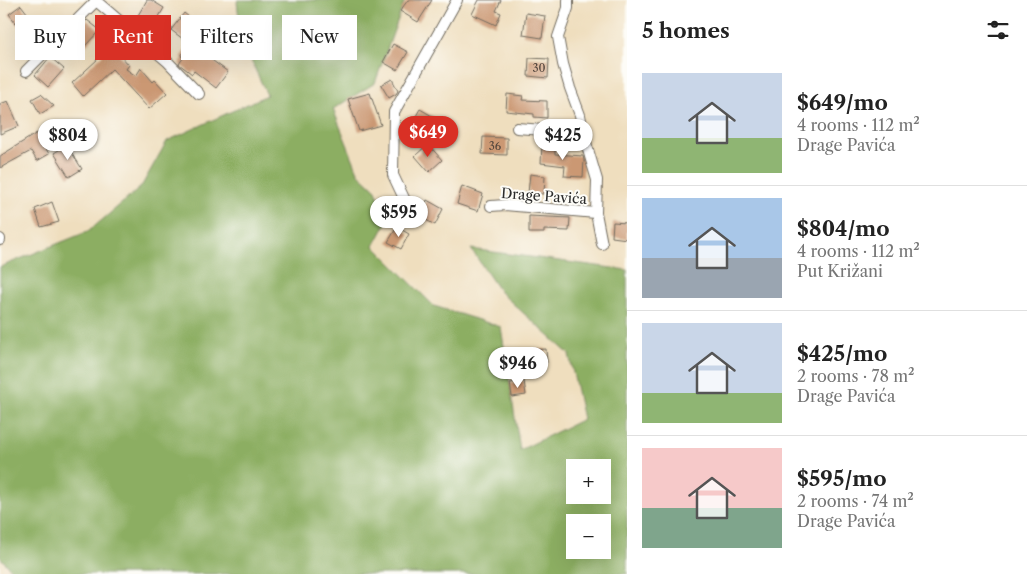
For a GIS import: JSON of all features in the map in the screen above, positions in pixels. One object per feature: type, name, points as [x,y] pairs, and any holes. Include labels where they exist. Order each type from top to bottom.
[{"type":"street","points":[[26,71],[95,0],[168,62],[199,94]]},
{"type":"street","points":[[411,213],[393,175],[394,112],[457,0]]},
{"type":"street","name":"Drage Pavića","points":[[568,0],[568,8],[558,37],[563,64],[580,115],[597,180],[596,213],[602,244]]},
{"type":"street","points":[[517,128],[584,136]]},
{"type":"street","name":"Drage Pavića","points":[[491,206],[505,205],[596,213]]},
{"type":"green space","points":[[238,0],[405,0],[375,83],[333,109],[359,174],[376,190],[387,222],[374,246],[434,306],[501,327],[520,450],[583,419],[569,354],[500,292],[471,249],[627,270],[627,574],[15,574],[0,557],[0,267],[89,231],[141,187],[167,141],[267,95],[251,60],[272,60],[272,15],[239,15]]},
{"type":"building","points":[[147,0],[151,0],[164,8],[160,15],[138,15]]},
{"type":"building","points":[[408,0],[432,0],[418,22],[400,11]]},
{"type":"building","points":[[479,0],[501,0],[496,11],[501,13],[496,25],[472,14]]},
{"type":"building","points":[[21,5],[29,15],[15,15],[15,22],[9,14]]},
{"type":"building","points":[[526,13],[545,16],[542,38],[523,35]]},
{"type":"building","points":[[181,17],[181,38],[171,30]]},
{"type":"building","points":[[87,20],[95,26],[95,35],[85,46],[85,22]]},
{"type":"building","points":[[393,44],[408,52],[397,70],[383,62]]},
{"type":"building","points":[[529,58],[549,59],[548,78],[528,76]]},
{"type":"building","points":[[48,60],[54,60],[64,69],[48,87],[35,75]]},
{"type":"building","points":[[97,60],[125,60],[129,65],[126,69],[136,76],[141,68],[153,82],[155,80],[167,93],[149,109],[112,69],[83,96],[72,83]]},
{"type":"building","points":[[182,60],[212,60],[228,72],[216,88],[194,71],[192,74],[179,64]]},
{"type":"building","points":[[392,79],[398,91],[389,98],[381,85]]},
{"type":"building","points":[[370,93],[381,125],[359,131],[348,99]]},
{"type":"building","points":[[41,94],[54,106],[40,114],[32,99]]},
{"type":"building","points":[[507,94],[523,96],[522,100],[547,101],[547,118],[534,117],[534,114],[506,111]]},
{"type":"building","points":[[8,101],[19,126],[0,134],[0,104]]},
{"type":"building","points":[[420,109],[439,120],[431,135],[412,123]]},
{"type":"building","points":[[37,133],[49,154],[37,161],[31,151],[0,168],[0,156]]},
{"type":"building","points":[[483,137],[507,138],[507,155],[482,154]]},
{"type":"building","points":[[428,144],[442,160],[429,172],[415,156]]},
{"type":"building","points":[[542,144],[555,145],[555,154],[583,156],[583,177],[564,176],[565,166],[541,163]]},
{"type":"building","points":[[67,145],[82,169],[69,177],[54,153]]},
{"type":"building","points":[[530,174],[545,176],[544,194],[528,193]]},
{"type":"building","points":[[462,186],[483,194],[478,211],[457,204]]},
{"type":"building","points":[[427,200],[443,209],[435,225],[419,216]]},
{"type":"building","points":[[52,202],[59,222],[41,227],[35,209]]},
{"type":"building","points":[[529,216],[570,218],[569,231],[544,230],[544,233],[529,233]]},
{"type":"building","points":[[613,222],[627,223],[627,239],[612,237]]},
{"type":"building","points":[[397,227],[409,234],[401,249],[388,242]]},
{"type":"building","points":[[546,349],[547,363],[531,364],[530,350]]},
{"type":"building","points":[[524,381],[526,395],[512,397],[510,383]]}]
